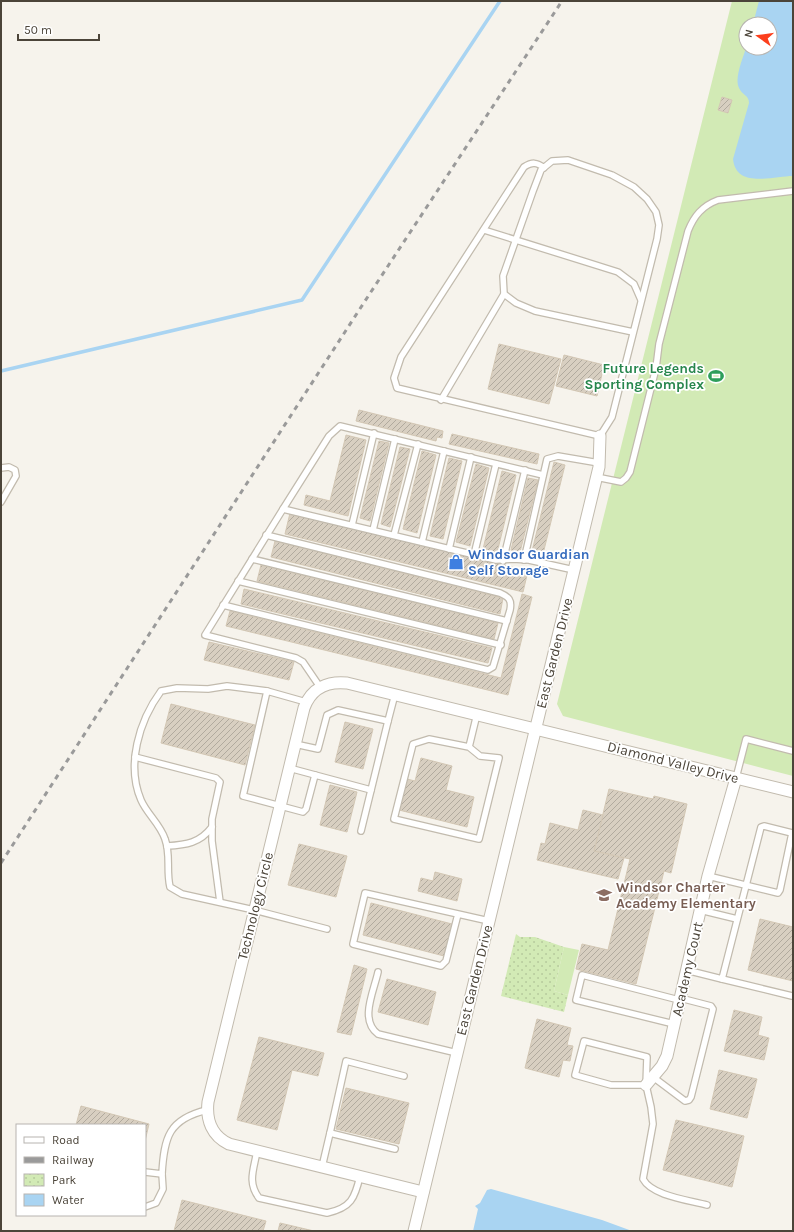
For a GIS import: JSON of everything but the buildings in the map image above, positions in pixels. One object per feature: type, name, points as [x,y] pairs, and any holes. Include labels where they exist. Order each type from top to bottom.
[{"type":"street","name":"East Garden Drive","points":[[414,1231],[596,477],[599,463],[600,436]]},
{"type":"street","points":[[320,687],[338,682],[395,694],[536,728]]},
{"type":"street","name":"Technology Circle","points":[[207,1110],[254,910],[306,702],[320,687]]},
{"type":"street","name":"East Garden Drive","points":[[536,728],[553,733]]},
{"type":"street","name":"Diamond Valley Drive","points":[[553,733],[793,792]]},
{"type":"street","name":"Academy Court","points":[[649,1081],[665,1061],[716,844],[723,828],[736,778]]},
{"type":"street","points":[[207,1110],[208,1122],[219,1137],[229,1144],[423,1192]]},
{"type":"lane","points":[[441,400],[504,294],[503,276],[533,191],[544,168],[552,161],[568,160],[612,175],[634,187],[647,199],[656,212],[659,225],[657,239],[612,418],[600,436],[441,400],[397,388],[394,378],[401,357],[524,167],[530,163],[538,163],[544,168]]},
{"type":"lane","points":[[596,477],[620,482],[626,478],[630,472],[656,368],[661,337],[688,231],[693,218],[710,203],[718,200],[793,191]]},
{"type":"lane","points":[[484,230],[618,272],[634,284],[641,300]]},
{"type":"lane","points":[[504,294],[516,303],[535,311],[633,332]]},
{"type":"lane","points":[[320,687],[303,662],[296,658],[205,635],[329,436],[340,426],[395,438],[543,475]]},
{"type":"lane","points":[[352,525],[374,433]]},
{"type":"lane","points":[[373,530],[395,438]]},
{"type":"lane","points":[[394,535],[418,444]]},
{"type":"lane","points":[[422,542],[444,451]]},
{"type":"lane","points":[[524,560],[547,459],[558,456],[599,463]]},
{"type":"lane","points":[[449,549],[471,457]]},
{"type":"lane","points":[[474,554],[496,464]]},
{"type":"lane","points":[[1,468],[9,467],[15,470],[16,476],[1,502]]},
{"type":"lane","points":[[503,561],[525,470]]},
{"type":"lane","points":[[283,510],[503,561],[507,559],[524,560],[574,570]]},
{"type":"lane","points":[[223,605],[488,670],[493,667],[501,645],[507,621],[511,602],[508,596],[266,535]]},
{"type":"lane","points":[[252,559],[507,621]]},
{"type":"lane","points":[[238,581],[501,645]]},
{"type":"lane","points":[[306,702],[267,691],[226,686],[208,689],[177,688],[161,691],[150,705],[141,732],[135,757],[136,781],[142,801],[158,824],[167,846],[167,874],[170,887],[182,894],[254,910],[327,929]]},
{"type":"lane","points":[[267,691],[243,796],[298,812],[305,812],[314,775]]},
{"type":"lane","points":[[361,831],[395,694]]},
{"type":"lane","points":[[295,744],[318,749],[327,715],[338,710],[388,721]]},
{"type":"lane","points":[[469,747],[477,714]]},
{"type":"lane","points":[[430,739],[469,747],[480,756],[499,758],[479,839],[394,819],[413,744],[430,739]]},
{"type":"lane","points":[[736,778],[746,739],[793,751]]},
{"type":"lane","points":[[135,757],[216,778],[220,782],[212,826],[215,874],[220,902]]},
{"type":"lane","points":[[289,768],[371,790]]},
{"type":"lane","points":[[167,846],[188,845],[207,834],[212,826]]},
{"type":"lane","points":[[708,876],[746,885],[778,893],[782,883],[792,833],[764,826],[761,827],[746,885],[737,919],[722,979]]},
{"type":"lane","points":[[458,914],[446,961],[441,966],[353,944],[365,893],[458,914],[488,921]]},
{"type":"lane","points":[[700,910],[737,919]]},
{"type":"lane","points":[[686,970],[792,996]]},
{"type":"lane","points":[[378,972],[368,1015],[369,1024],[373,1030],[378,1034],[456,1052]]},
{"type":"lane","points":[[674,1024],[576,1000],[582,975],[711,1006],[713,1009],[689,1100],[685,1100],[649,1081],[611,1084],[575,1075],[584,1041],[647,1058],[649,1081],[651,1107],[653,1124],[643,1179],[646,1185],[654,1190],[707,1205]]},
{"type":"lane","points":[[322,1167],[346,1061],[404,1076]]},
{"type":"lane","points":[[146,1206],[156,1203],[162,1193],[164,1159],[172,1130],[185,1116],[207,1110]]},
{"type":"lane","points":[[330,1133],[395,1149]]},
{"type":"lane","points":[[257,1151],[251,1179],[253,1190],[259,1198],[327,1213],[337,1211],[352,1200],[360,1176]]},
{"type":"lane","points":[[146,1172],[162,1174]]},
{"type":"green space","name":"Future Legends Sporting Complex","points":[[732,1],[793,1],[793,776],[563,716],[557,704]]},
{"type":"green space","points":[[516,934],[520,937],[535,937],[564,947],[554,991],[568,995],[564,1012],[501,996]]},
{"type":"green space","points":[[564,947],[579,950],[568,995],[554,991]]},
{"type":"water","points":[[759,1],[793,1],[793,176],[766,179],[748,178],[741,174],[736,168],[733,159],[749,103],[748,98],[740,90],[738,84],[738,74],[743,56],[778,56],[778,16],[755,16]]},
{"type":"water","points":[[491,1189],[602,1220],[632,1231],[473,1231],[478,1209],[475,1206],[480,1203],[487,1190]]},
{"type":"waterway","points":[[1,371],[302,300],[500,1]]},
{"type":"railway","points":[[1,863],[365,301],[562,1]]},
{"type":"place","name":"Future Legends Sporting Complex","points":[[716,376]]},
{"type":"place","name":"Windsor Guardian Self Storage","points":[[456,562]]},
{"type":"place","name":"Windsor Charter Academy Elementary","points":[[604,895]]}]
